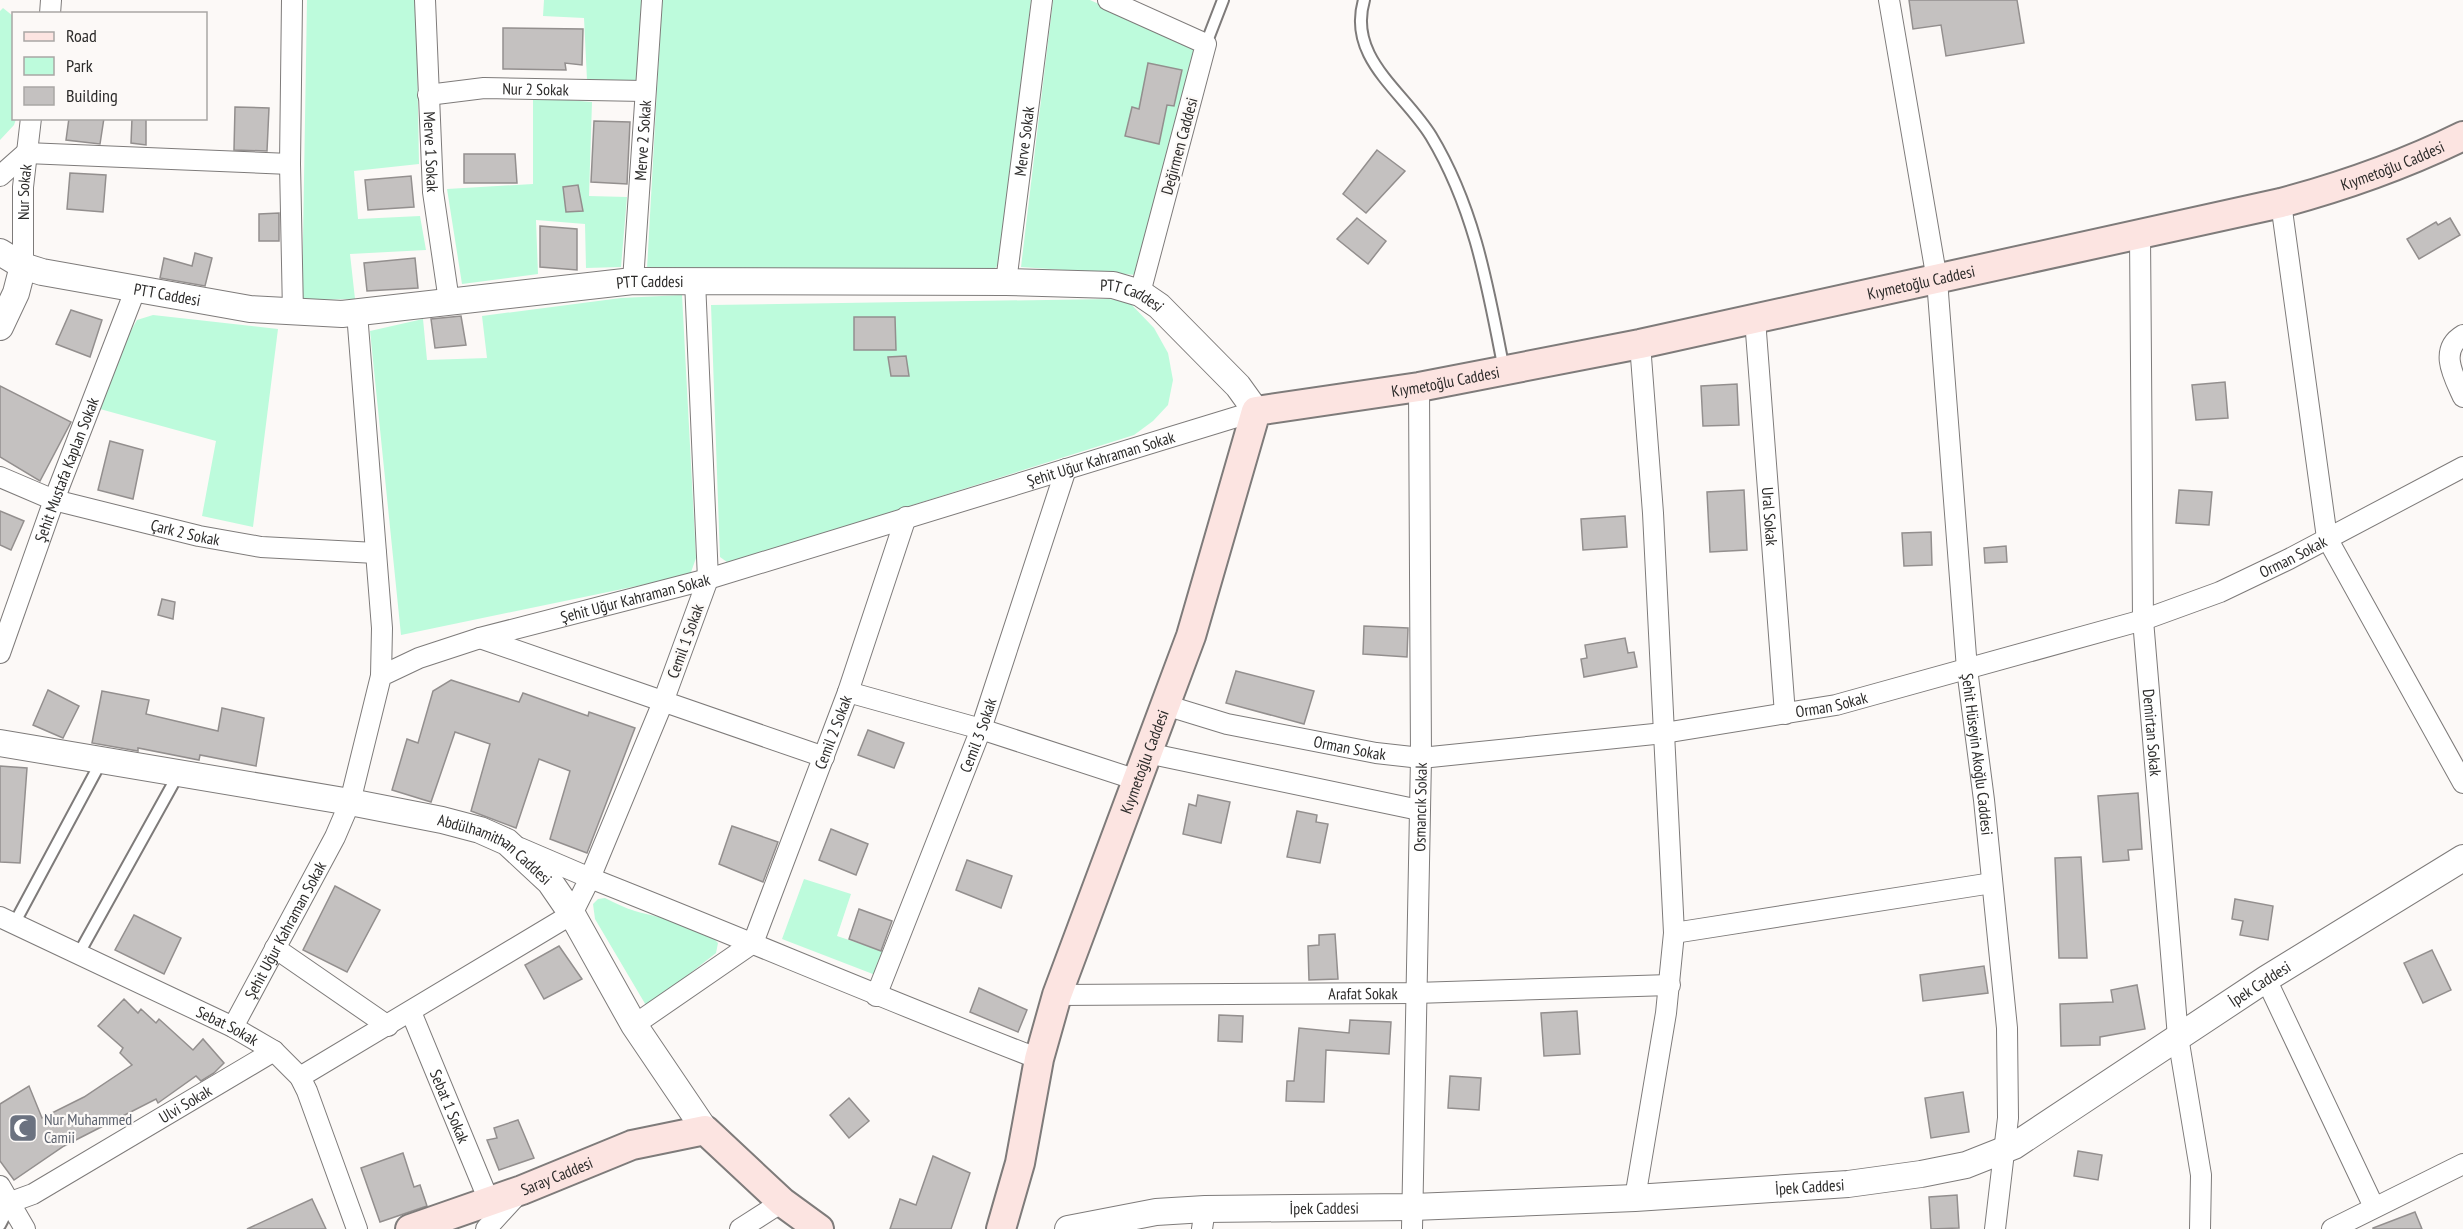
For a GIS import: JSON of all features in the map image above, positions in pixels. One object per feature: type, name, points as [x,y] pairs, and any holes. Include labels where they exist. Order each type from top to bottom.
[{"type":"main road","name":"Kıymetoğlu Caddesi","points":[[1001,1229],[1020,1163],[1039,1059],[1057,995],[1191,636],[1257,411],[1419,387],[1640,344],[2281,203],[2381,172],[2463,136]]},
{"type":"main road","name":"Saray Caddesi","points":[[428,1227],[487,1215],[522,1190],[632,1145],[705,1130]]},
{"type":"main road","name":"Abdülhamithan Caddesi","points":[[705,1130],[782,1202],[819,1229]]},
{"type":"street","points":[[292,0],[290,164],[293,313]]},
{"type":"street","name":"Merve 1 Sokak","points":[[425,0],[434,192],[449,301]]},
{"type":"street","name":"Merve 2 Sokak","points":[[633,281],[644,91],[652,0]]},
{"type":"street","name":"Merve Sokak","points":[[1006,282],[1042,0]]},
{"type":"street","points":[[1108,0],[1206,44]]},
{"type":"street","name":"Şehit Hüseyin Akoğlu Caddesi","points":[[1889,0],[1938,280],[1967,669],[1992,883],[2007,1039],[2008,1118],[2002,1152],[1995,1229]]},
{"type":"street","name":"Değirmen Caddesi","points":[[1140,293],[1206,44]]},
{"type":"street","name":"Nur 2 Sokak","points":[[429,95],[484,88],[644,91]]},
{"type":"street","name":"Nur Sokak","points":[[23,266],[22,210],[31,120]]},
{"type":"street","points":[[0,176],[26,153],[290,164]]},
{"type":"street","points":[[2281,203],[2327,538],[2463,783]]},
{"type":"street","name":"Demirtan Sokak","points":[[2140,235],[2143,620],[2178,1037],[2201,1175],[2200,1229]]},
{"type":"street","name":"PTT Caddesi","points":[[0,252],[23,266],[250,309],[293,313],[357,313],[633,281],[1006,282],[1113,285],[1140,293],[1159,306],[1238,386],[1257,411]]},
{"type":"street","points":[[0,327],[16,294],[23,266]]},
{"type":"street","name":"Cemil 1 Sokak","points":[[572,914],[590,879],[663,702],[708,579],[695,281]]},
{"type":"street","name":"Şehit Mustafa Kaplan Sokak","points":[[0,653],[54,500],[136,288]]},
{"type":"street","points":[[357,313],[382,628],[381,676]]},
{"type":"street","name":"Ural Sokak","points":[[1755,319],[1785,714]]},
{"type":"street","points":[[2463,335],[2452,344],[2450,368],[2463,397]]},
{"type":"street","points":[[1635,1198],[1670,985],[1674,933],[1653,513],[1640,344]]},
{"type":"street","name":"Osmancık Sokak","points":[[1413,1218],[1415,993],[1421,758],[1419,387]]},
{"type":"street","name":"Şehit Uğur Kahraman Sokak","points":[[233,1027],[350,802],[381,676],[419,658],[480,638],[708,579],[1257,411]]},
{"type":"street","name":"Orman Sokak","points":[[1165,705],[1227,724],[1376,753],[1421,758],[1664,733],[1836,705],[2143,620],[2220,592],[2289,559],[2463,466]]},
{"type":"street","name":"Cemil 3 Sokak","points":[[876,996],[981,729],[1066,469]]},
{"type":"street","name":"Çark 2 Sokak","points":[[0,477],[54,500],[199,536],[250,545],[376,553]]},
{"type":"street","name":"Cemil 2 Sokak","points":[[753,943],[848,692],[906,517]]},
{"type":"street","points":[[480,638],[824,757]]},
{"type":"street","points":[[848,692],[981,729],[1137,780]]},
{"type":"street","name":"Abdülhamithan Caddesi","points":[[0,743],[350,802],[442,820],[480,830],[507,842],[550,882],[572,914],[634,1025],[705,1130]]},
{"type":"street","points":[[1147,753],[1419,810]]},
{"type":"street","points":[[507,842],[590,879],[753,943],[876,996],[1039,1059]]},
{"type":"street","name":"İpek Caddesi","points":[[1068,1229],[1156,1212],[1203,1219],[1413,1218],[1635,1198],[1848,1184],[1966,1165],[2002,1152],[2265,979],[2463,858]]},
{"type":"street","points":[[1674,933],[1992,883]]},
{"type":"street","points":[[300,1077],[572,914]]},
{"type":"street","name":"Sebat Sokak","points":[[7,920],[233,1027],[274,1051],[300,1077],[357,1229]]},
{"type":"street","points":[[634,1025],[753,943]]},
{"type":"street","points":[[275,948],[388,1026]]},
{"type":"street","points":[[2265,979],[2374,1207]]},
{"type":"street","name":"Arafat Sokak","points":[[1057,995],[1415,993],[1670,985]]},
{"type":"street","name":"Sebat 1 Sokak","points":[[411,1012],[487,1215]]},
{"type":"street","name":"Ulvi Sokak","points":[[6,1204],[33,1194],[274,1051]]},
{"type":"street","points":[[2332,1229],[2463,1164]]},
{"type":"street","points":[[0,1186],[6,1204],[26,1229]]},
{"type":"street","points":[[741,1229],[782,1202]]},
{"type":"lane","name":"Değirmen Caddesi","points":[[1206,44],[1223,0]]},
{"type":"lane","points":[[1364,0],[1359,28],[1365,49],[1431,136],[1467,211],[1484,268],[1504,370]]},
{"type":"lane","points":[[7,920],[102,760]]},
{"type":"lane","points":[[78,955],[179,773]]},
{"type":"lane","points":[[0,1225],[6,1204]]},
{"type":"green space","points":[[307,0],[416,0],[419,164],[354,171],[358,219],[420,216],[426,250],[350,254],[355,299],[302,300]]},
{"type":"green space","points":[[544,0],[647,0],[643,82],[587,80],[584,18],[543,16]]},
{"type":"green space","points":[[662,0],[1031,0],[1005,258],[994,269],[647,269]]},
{"type":"green space","points":[[1053,0],[1090,0],[1196,48],[1137,275],[1021,267]]},
{"type":"green space","points":[[3,8],[12,15],[12,120],[16,120],[0,140],[0,11]]},
{"type":"green space","points":[[533,97],[592,102],[589,196],[627,197],[621,267],[586,268],[585,224],[536,220],[538,274],[462,284],[447,189],[533,184]]},
{"type":"green space","points":[[682,295],[696,558],[690,575],[401,635],[370,331],[423,319],[427,360],[487,358],[482,316],[621,298]]},
{"type":"green space","points":[[1109,299],[1129,302],[1154,328],[1168,353],[1173,380],[1168,405],[1153,421],[1134,435],[742,559],[727,562],[720,557],[711,305]]},
{"type":"green space","points":[[153,315],[278,329],[253,527],[202,516],[216,441],[100,409],[124,343],[137,320]]},
{"type":"green space","points":[[804,879],[851,894],[837,936],[885,952],[878,976],[782,939]]},
{"type":"green space","points":[[605,898],[631,910],[701,930],[718,943],[716,953],[647,1007],[595,919],[593,904],[598,899]]},
{"type":"building","points":[[1909,0],[2017,0],[2024,43],[1946,56],[1941,25],[1913,29]]},
{"type":"building","points":[[503,28],[583,29],[582,65],[565,63],[566,70],[503,69]]},
{"type":"building","points":[[1148,63],[1182,70],[1174,106],[1167,105],[1159,144],[1125,136],[1132,107],[1139,109]]},
{"type":"building","points":[[235,107],[269,108],[267,151],[234,150]]},
{"type":"building","points":[[69,120],[104,120],[100,144],[66,140]]},
{"type":"building","points":[[132,120],[146,120],[146,145],[131,143]]},
{"type":"building","points":[[594,121],[630,122],[627,184],[591,182]]},
{"type":"building","points":[[1377,150],[1405,171],[1366,213],[1343,194]]},
{"type":"building","points":[[464,154],[515,154],[517,183],[464,183]]},
{"type":"building","points":[[70,173],[106,175],[103,212],[67,209]]},
{"type":"building","points":[[411,176],[414,207],[368,210],[365,180]]},
{"type":"building","points":[[578,185],[583,211],[566,212],[563,187]]},
{"type":"building","points":[[279,213],[279,241],[259,241],[259,214]]},
{"type":"building","points":[[1357,218],[1386,241],[1368,264],[1337,239]]},
{"type":"building","points":[[2450,218],[2460,235],[2419,259],[2407,239],[2436,222],[2438,225]]},
{"type":"building","points":[[540,226],[577,229],[577,270],[540,267]]},
{"type":"building","points":[[195,253],[212,258],[205,286],[160,278],[164,258],[192,266]]},
{"type":"building","points":[[415,258],[418,288],[367,291],[364,263]]},
{"type":"building","points":[[71,310],[102,320],[90,357],[56,344]]},
{"type":"building","points":[[461,316],[466,345],[435,348],[431,319]]},
{"type":"building","points":[[854,317],[895,317],[896,350],[854,350]]},
{"type":"building","points":[[906,356],[909,376],[891,376],[888,357]]},
{"type":"building","points":[[2225,382],[2228,418],[2196,420],[2192,385]]},
{"type":"building","points":[[1737,384],[1739,425],[1703,426],[1701,386]]},
{"type":"building","points":[[0,386],[71,422],[40,481],[0,457]]},
{"type":"building","points":[[110,441],[143,450],[133,499],[98,490]]},
{"type":"building","points":[[1744,490],[1747,550],[1710,552],[1707,492]]},
{"type":"building","points":[[2179,490],[2212,492],[2209,525],[2176,523]]},
{"type":"building","points":[[0,511],[24,521],[11,550],[0,545]]},
{"type":"building","points":[[1625,516],[1627,547],[1583,550],[1581,519]]},
{"type":"building","points":[[1931,532],[1932,565],[1904,566],[1902,533]]},
{"type":"building","points":[[2006,546],[2007,562],[1985,563],[1984,548]]},
{"type":"building","points":[[162,599],[175,602],[173,619],[158,615]]},
{"type":"building","points":[[1364,626],[1408,628],[1407,657],[1363,654]]},
{"type":"building","points":[[1625,638],[1628,653],[1634,652],[1637,667],[1584,677],[1581,659],[1587,658],[1585,645]]},
{"type":"building","points":[[1236,671],[1314,691],[1304,724],[1226,703]]},
{"type":"building","points":[[451,680],[519,702],[523,693],[588,716],[589,712],[635,728],[587,853],[550,839],[570,771],[539,759],[516,828],[471,811],[490,744],[455,732],[431,802],[392,790],[407,739],[418,743],[433,691]]},
{"type":"building","points":[[48,690],[79,706],[63,738],[33,725]]},
{"type":"building","points":[[102,691],[149,700],[146,714],[218,731],[222,708],[264,718],[256,766],[200,755],[199,760],[138,748],[138,751],[92,743]]},
{"type":"building","points":[[868,730],[904,743],[894,768],[858,755]]},
{"type":"building","points":[[0,766],[27,768],[20,863],[0,862]]},
{"type":"building","points":[[2138,793],[2142,849],[2128,850],[2129,860],[2103,862],[2098,796]]},
{"type":"building","points":[[1198,795],[1230,802],[1221,843],[1183,834],[1189,804],[1196,806]]},
{"type":"building","points":[[1297,811],[1317,815],[1316,822],[1328,824],[1320,863],[1287,857]]},
{"type":"building","points":[[732,826],[778,842],[763,882],[719,864]]},
{"type":"building","points":[[831,829],[868,844],[856,875],[819,860]]},
{"type":"building","points":[[2081,857],[2087,958],[2059,958],[2055,858]]},
{"type":"building","points":[[967,860],[1012,876],[1001,908],[956,890]]},
{"type":"building","points":[[335,886],[380,910],[347,972],[303,950]]},
{"type":"building","points":[[2235,899],[2273,906],[2268,940],[2240,935],[2243,921],[2232,919]]},
{"type":"building","points":[[859,909],[892,921],[881,951],[849,939]]},
{"type":"building","points":[[134,915],[181,938],[164,974],[115,950]]},
{"type":"building","points":[[1335,934],[1338,979],[1309,980],[1308,946],[1319,945],[1319,935]]},
{"type":"building","points":[[559,946],[582,979],[544,999],[525,965]]},
{"type":"building","points":[[2432,950],[2451,990],[2423,1003],[2404,963]]},
{"type":"building","points":[[1984,966],[1988,993],[1923,1001],[1920,975]]},
{"type":"building","points":[[2137,985],[2145,1029],[2100,1037],[2100,1045],[2061,1046],[2060,1004],[2113,1002],[2111,990]]},
{"type":"building","points":[[979,988],[1027,1010],[1018,1032],[970,1012]]},
{"type":"building","points":[[124,999],[138,1013],[141,1009],[156,1023],[159,1019],[193,1050],[203,1039],[224,1063],[201,1081],[196,1076],[158,1103],[156,1099],[64,1146],[14,1180],[0,1161],[0,1104],[29,1086],[42,1118],[84,1097],[132,1065],[120,1053],[123,1048],[98,1026]]},
{"type":"building","points":[[1577,1011],[1580,1054],[1544,1056],[1541,1013]]},
{"type":"building","points":[[1219,1015],[1243,1016],[1242,1042],[1218,1041]]},
{"type":"building","points":[[1350,1020],[1391,1022],[1389,1054],[1326,1050],[1324,1102],[1286,1101],[1287,1081],[1294,1081],[1299,1028],[1349,1033]]},
{"type":"building","points":[[1450,1076],[1481,1078],[1479,1110],[1448,1108]]},
{"type":"building","points":[[1963,1092],[1969,1132],[1931,1138],[1925,1098]]},
{"type":"building","points":[[849,1098],[869,1121],[849,1138],[830,1115]]},
{"type":"building","points":[[518,1120],[534,1158],[499,1170],[487,1140],[497,1138],[494,1128]]},
{"type":"building","points":[[2078,1151],[2102,1155],[2098,1180],[2074,1176]]},
{"type":"building","points":[[403,1153],[414,1187],[420,1185],[427,1206],[380,1222],[361,1168]]},
{"type":"building","points":[[933,1156],[970,1173],[951,1229],[890,1229],[900,1199],[916,1205]]},
{"type":"building","points":[[1957,1195],[1959,1228],[1931,1229],[1929,1197]]},
{"type":"building","points":[[312,1199],[326,1229],[247,1229]]},
{"type":"building","points":[[2415,1212],[2422,1229],[2373,1229],[2373,1228]]},
{"type":"place","name":"Nur Muhammed Camii","points":[[23,1128]]}]
